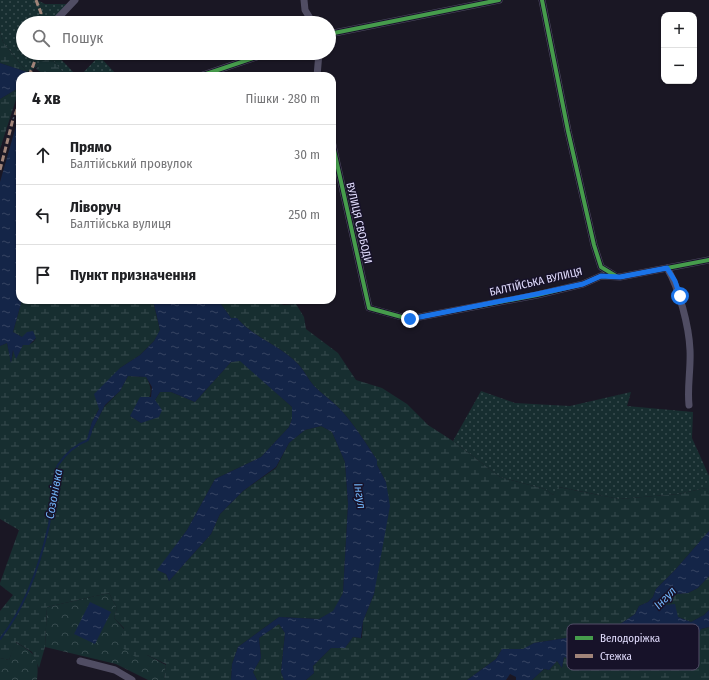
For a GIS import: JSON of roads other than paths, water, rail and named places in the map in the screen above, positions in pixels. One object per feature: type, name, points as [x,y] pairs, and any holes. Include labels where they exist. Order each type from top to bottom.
[{"type":"street","points":[[60,16],[75,0]]},
{"type":"street","points":[[304,0],[305,10],[309,16]]},
{"type":"street","points":[[336,33],[499,0]]},
{"type":"street","points":[[542,0],[565,116],[594,245],[601,267],[611,274],[620,277]]},
{"type":"street","points":[[212,72],[247,60]]},
{"type":"street","points":[[317,72],[318,60]]},
{"type":"street","name":"ВУЛИЦЯ СВОБОДИ","points":[[336,159],[369,308]]},
{"type":"street","name":"БАЛТІЙСЬКА ВУЛИЦЯ","points":[[369,308],[410,319],[583,284],[601,276],[620,277],[709,260]]},
{"type":"street","points":[[667,268],[675,281],[680,296],[690,349],[690,377],[687,390],[689,405]]},
{"type":"street","points":[[80,661],[116,670],[132,680]]},
{"type":"water","points":[[0,63],[27,72],[16,72],[16,89],[0,99]]},
{"type":"water","points":[[16,126],[16,304],[21,304],[13,332],[22,337],[27,332],[33,331],[36,338],[29,345],[23,345],[16,359],[13,350],[11,363],[7,343],[0,346],[0,182]]},
{"type":"water","name":"Інгул","points":[[154,304],[221,304],[231,318],[237,318],[251,331],[291,357],[300,366],[314,386],[339,408],[377,460],[377,465],[386,482],[390,506],[374,594],[363,621],[361,638],[353,637],[345,648],[331,648],[313,666],[314,673],[306,680],[284,680],[281,672],[285,633],[279,624],[259,638],[261,658],[253,672],[257,680],[231,680],[232,664],[238,647],[279,617],[319,619],[333,611],[343,593],[348,504],[345,462],[332,432],[321,426],[305,430],[289,443],[276,467],[243,491],[220,514],[211,534],[169,581],[166,574],[157,570],[187,530],[215,479],[261,457],[289,427],[292,419],[292,407],[240,361],[231,362],[195,402],[171,392],[160,392],[155,400],[162,410],[159,417],[141,423],[130,416],[140,397],[151,397],[152,387],[146,377],[128,376],[120,391],[105,405],[86,442],[92,422],[99,409],[94,394],[120,368],[140,355],[154,341],[160,330]]},
{"type":"water","name":"Інгул","points":[[709,531],[709,576],[698,588],[688,593],[676,594],[664,605],[675,604],[678,617],[691,622],[704,615],[709,610],[709,627],[701,629],[699,634],[699,624],[620,624],[635,614],[639,606],[648,602],[653,597],[656,589],[675,570]]},
{"type":"water","points":[[90,602],[111,612],[95,644],[74,634]]},
{"type":"water","points":[[567,638],[567,658],[564,657],[562,668],[557,661],[549,670],[544,669],[532,680],[516,680],[516,677],[510,674],[506,680],[467,680],[496,659],[502,649],[523,649],[534,643]]},
{"type":"waterway","name":"Созонівка","points":[[0,639],[9,627],[24,600],[41,555],[49,525],[56,469],[71,450],[88,440],[91,432]]}]
